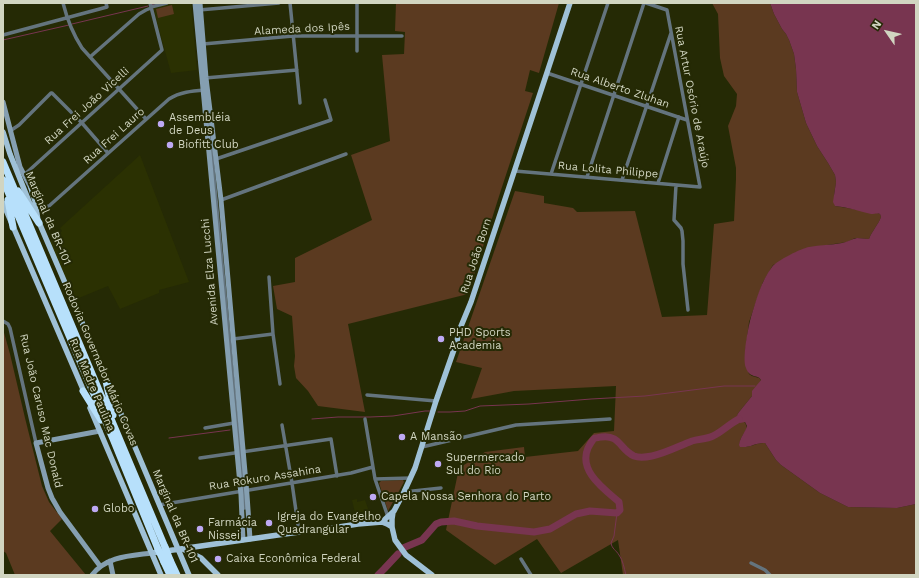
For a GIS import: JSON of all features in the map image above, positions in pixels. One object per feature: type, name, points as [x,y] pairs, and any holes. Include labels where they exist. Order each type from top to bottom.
[{"type":"highway","name":"Rodovia Governador Mário Covas","points":[[3,162],[5,180],[113,439],[164,549]]},
{"type":"highway","points":[[5,180],[39,223]]},
{"type":"highway","points":[[5,180],[13,227]]},
{"type":"highway","name":"Rodovia Governador Mário Covas","points":[[5,180],[116,431],[164,549],[170,575]]},
{"type":"highway","points":[[105,376],[116,431]]},
{"type":"highway","points":[[83,391],[113,439]]},
{"type":"highway","name":"Rodovia Governador Mário Covas","points":[[167,561],[177,575]]},
{"type":"main road","name":"Avenida Elza Lucchi","points":[[197,3],[203,44],[204,78]]},
{"type":"main road","name":"Rua João Born","points":[[394,512],[415,468],[459,331],[471,302],[570,3]]},
{"type":"main road","name":"Avenida Elza Lucchi","points":[[198,10],[222,253],[233,339],[247,537]]},
{"type":"main road","name":"Avenida Elza Lucchi","points":[[205,90],[221,200],[222,253],[234,423],[240,452]]},
{"type":"main road","points":[[3,102],[17,158],[31,188],[39,223]]},
{"type":"main road","name":"Marginal da BR-101","points":[[3,132],[22,185],[159,505],[175,541],[181,549],[190,575]]},
{"type":"main road","name":"Rua Madre Paulina","points":[[3,203],[161,575]]},
{"type":"main road","points":[[36,443],[100,431]]},
{"type":"main road","name":"Rua João Caruso Mac Donald","points":[[36,443],[45,480],[52,498],[60,512],[100,566]]},
{"type":"main road","points":[[382,522],[394,512]]},
{"type":"main road","points":[[394,512],[392,527],[395,540],[406,555],[432,575]]},
{"type":"main road","points":[[164,549],[181,549],[247,537],[326,529],[358,524],[382,522],[392,527]]},
{"type":"main road","points":[[92,575],[100,566],[117,558],[152,553],[174,545],[175,541]]},
{"type":"main road","points":[[200,558],[200,552],[204,546]]},
{"type":"main road","points":[[181,549],[200,558],[218,575]]},
{"type":"main road","points":[[110,561],[113,575]]},
{"type":"street","points":[[63,3],[67,18],[78,42],[146,120]]},
{"type":"street","points":[[90,57],[139,14],[151,6],[167,3]]},
{"type":"street","points":[[198,10],[279,3]]},
{"type":"street","points":[[290,3],[300,103]]},
{"type":"street","points":[[356,51],[357,3]]},
{"type":"street","points":[[551,174],[608,3]]},
{"type":"street","points":[[587,177],[645,3]]},
{"type":"street","name":"Rua Artur Osório de Araújo","points":[[645,3],[667,10],[700,187]]},
{"type":"street","points":[[3,35],[67,18],[106,5]]},
{"type":"street","name":"Rua Frei João Vicelli","points":[[24,174],[162,50],[151,6]]},
{"type":"street","points":[[622,180],[671,33]]},
{"type":"street","name":"Alameda dos Ipês","points":[[203,44],[293,36],[402,36]]},
{"type":"street","points":[[204,78],[297,70]]},
{"type":"street","name":"Rua Alberto Zluhan","points":[[547,73],[687,120]]},
{"type":"street","name":"Rua Frei Lauro","points":[[31,188],[36,195],[40,206],[43,208],[49,206],[174,96],[184,92],[205,90]]},
{"type":"street","points":[[10,131],[19,125],[52,93],[82,123],[108,153]]},
{"type":"street","points":[[216,159],[331,120],[325,100]]},
{"type":"street","points":[[658,183],[679,117]]},
{"type":"street","points":[[221,200],[346,154]]},
{"type":"street","name":"Rua Lolita Philippe","points":[[515,171],[700,187]]},
{"type":"street","points":[[676,185],[674,220],[682,231],[683,264],[688,310]]},
{"type":"street","points":[[222,253],[240,452]]},
{"type":"street","points":[[269,277],[273,334],[280,384]]},
{"type":"street","name":"Rua João Caruso Mac Donald","points":[[3,321],[8,324],[10,328],[36,443]]},
{"type":"street","points":[[233,339],[273,334]]},
{"type":"street","points":[[367,396],[436,401]]},
{"type":"street","points":[[365,419],[375,479],[388,517]]},
{"type":"street","points":[[422,447],[516,425],[610,419]]},
{"type":"street","points":[[205,428],[234,423]]},
{"type":"street","points":[[282,425],[292,483],[298,532]]},
{"type":"street","points":[[200,458],[331,438],[337,476]]},
{"type":"street","name":"Rua Rokuro Assahina","points":[[159,505],[337,476],[373,467]]},
{"type":"street","points":[[375,479],[411,478]]},
{"type":"street","points":[[404,492],[441,488]]},
{"type":"street","points":[[521,560],[531,575]]},
{"type":"street","points":[[751,563],[765,570],[770,575]]},
{"type":"shaded area","points":[[171,3],[191,3],[197,70],[171,73],[153,7]]},
{"type":"shaded area","points":[[396,3],[559,3],[539,73],[530,70],[525,91],[533,93],[468,294],[348,324],[365,412],[318,406],[308,391],[296,378],[294,366],[295,356],[292,316],[277,309],[273,286],[295,282],[295,258],[372,220],[351,155],[390,141],[382,55],[404,54],[405,32],[395,31]]},
{"type":"shaded area","points":[[712,3],[770,3],[774,14],[789,40],[794,54],[797,92],[806,123],[817,146],[835,175],[835,206],[877,213],[880,214],[881,217],[869,239],[855,238],[847,242],[827,245],[773,265],[763,282],[749,322],[745,362],[749,374],[761,380],[752,396],[737,415],[745,422],[747,427],[740,446],[746,447],[759,443],[765,443],[781,465],[820,493],[848,507],[897,508],[916,504],[916,575],[623,575],[618,540],[561,573],[537,539],[495,565],[446,530],[459,468],[485,452],[524,447],[525,457],[578,451],[594,433],[614,431],[616,386],[514,391],[471,399],[482,368],[456,362],[515,191],[544,196],[544,203],[573,208],[577,212],[635,211],[662,317],[707,315],[714,224],[734,221],[736,179],[736,168],[728,126],[736,106],[737,94],[724,76],[720,58],[718,14]]},
{"type":"shaded area","points":[[770,3],[916,3],[916,504],[897,508],[848,507],[820,493],[781,465],[765,443],[744,447],[740,447],[739,445],[747,426],[745,422],[740,423],[737,415],[752,396],[752,391],[761,380],[760,378],[750,374],[746,368],[745,351],[751,317],[759,291],[768,273],[778,261],[806,248],[842,243],[857,238],[869,239],[881,217],[880,214],[871,214],[835,206],[833,202],[836,182],[835,175],[817,146],[806,123],[797,92],[794,54],[789,40],[774,14]]},
{"type":"shaded area","points":[[172,5],[174,14],[158,18],[156,9]]},
{"type":"shaded area","points":[[140,155],[189,282],[159,290],[159,293],[120,309],[108,286],[74,300],[49,243],[62,231],[60,228]]},
{"type":"shaded area","points":[[3,329],[42,486],[49,502],[62,519],[50,531],[86,575],[15,575],[6,553],[3,551]]},
{"type":"shaded area","points":[[403,480],[404,482],[388,511],[379,483],[381,481]]},
{"type":"shaded area","points":[[357,499],[357,502],[365,500],[372,520],[357,521],[352,500]]},
{"type":"waterway","points":[[151,5],[158,3]]},
{"type":"waterway","points":[[72,24],[148,6]]},
{"type":"waterway","points":[[3,40],[69,25]]},
{"type":"waterway","points":[[438,412],[465,411],[480,406],[645,396],[724,386],[755,386]]},
{"type":"waterway","points":[[312,419],[393,416],[431,411]]},
{"type":"waterway","points":[[403,548],[422,540],[436,524],[441,522],[454,521],[477,526],[534,532],[550,529],[576,514],[590,511],[617,513],[620,510],[619,502],[606,491],[589,472],[586,456],[588,448],[595,438],[612,438],[634,456],[648,457],[692,441],[711,437],[739,419]]},
{"type":"waterway","points":[[169,438],[230,430]]},
{"type":"waterway","points":[[617,513],[614,536],[611,543],[612,547],[622,559],[626,575]]},
{"type":"waterway","points":[[378,575],[398,554]]},
{"type":"place","name":"Assembléia de Deus","points":[[161,124]]},
{"type":"place","name":"Biofitt Club","points":[[170,145]]},
{"type":"place","name":"PHD Sports Academia","points":[[441,339]]},
{"type":"place","name":"A Mansão","points":[[402,437]]},
{"type":"place","name":"Supermercado Sul do Rio","points":[[438,464]]},
{"type":"place","name":"Capela Nossa Senhora do Parto","points":[[373,497]]},
{"type":"place","name":"Globo","points":[[95,509]]},
{"type":"place","name":"Igreja do Evangelho Quadrangular","points":[[269,523]]},
{"type":"place","name":"Farmácia Nissei","points":[[200,529]]},
{"type":"place","name":"Caixa Econômica Federal","points":[[218,559]]}]
